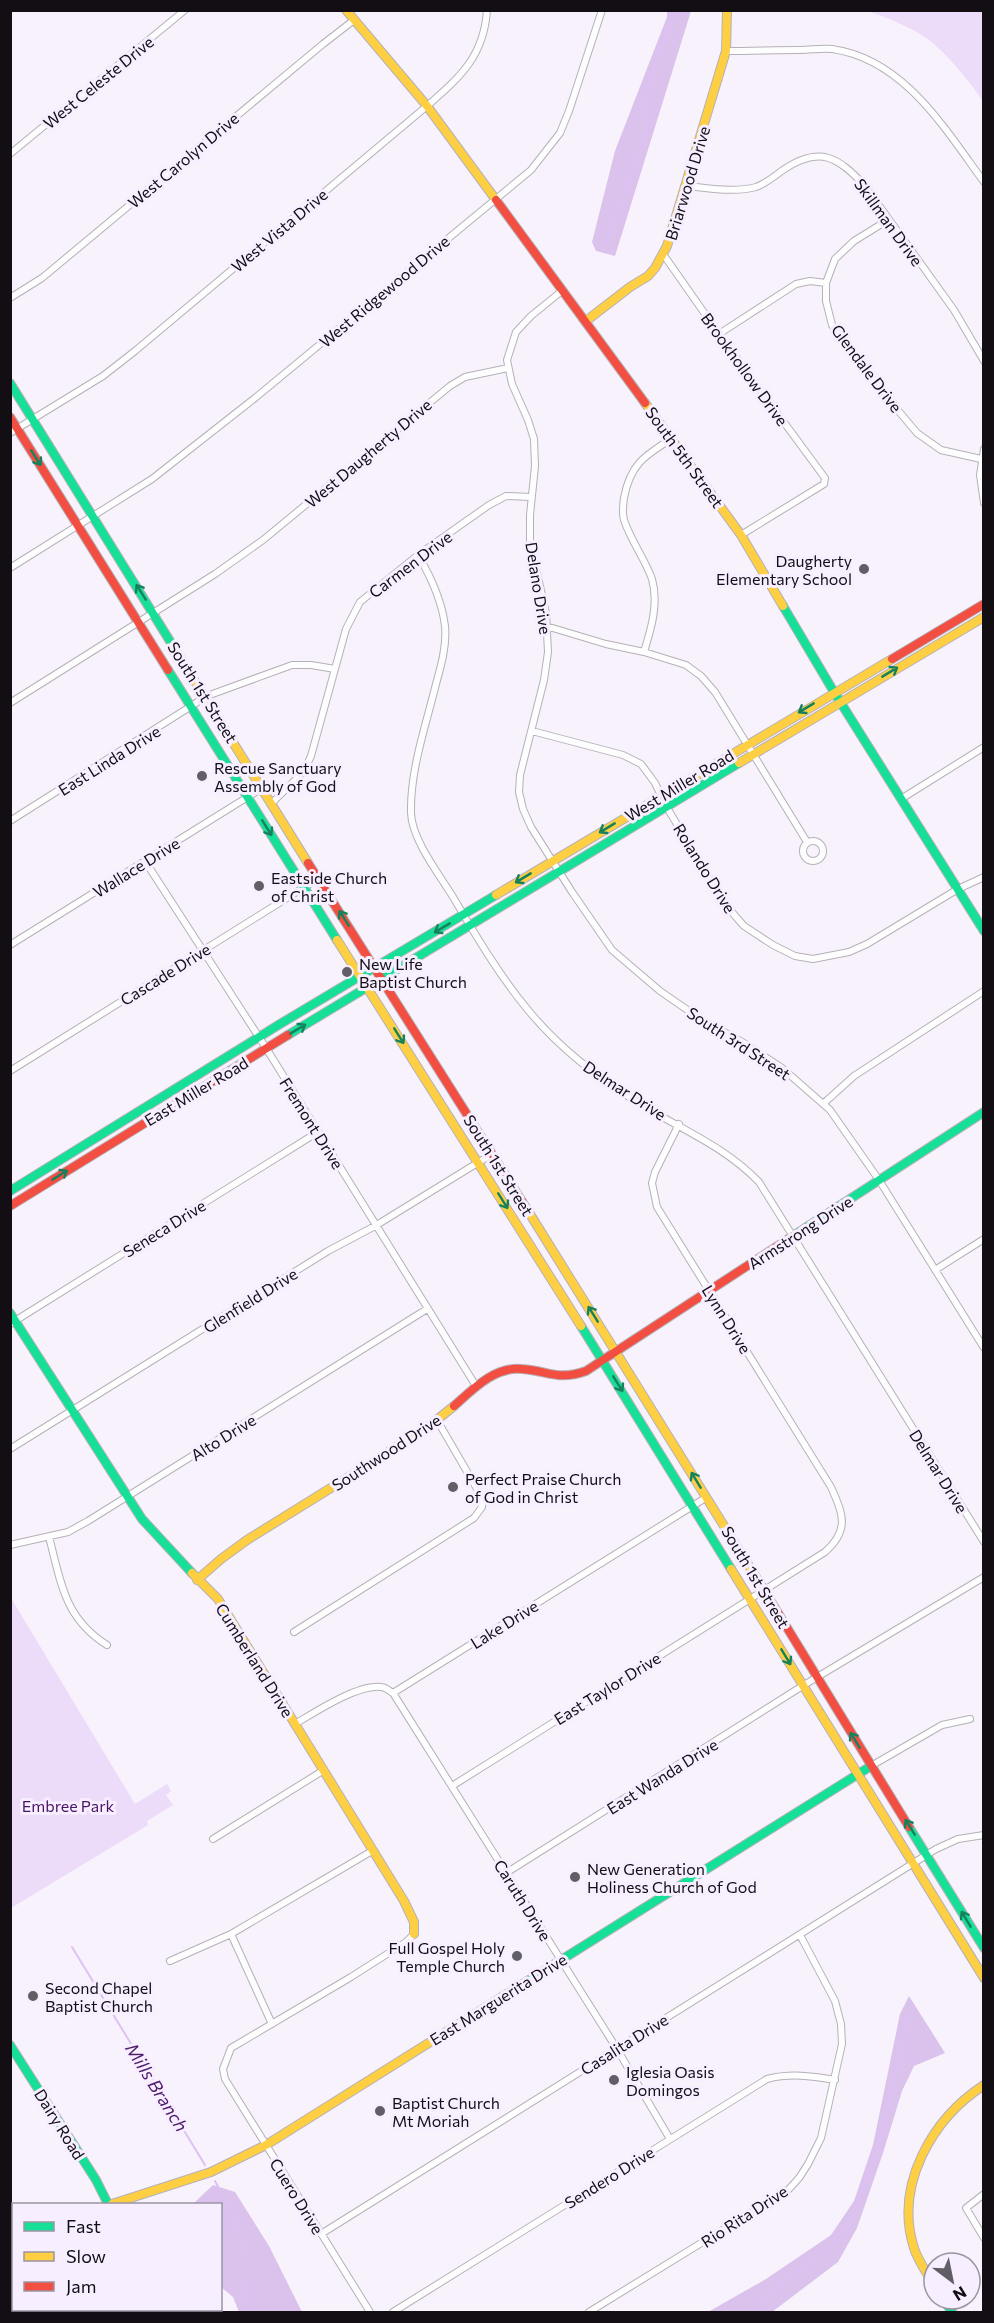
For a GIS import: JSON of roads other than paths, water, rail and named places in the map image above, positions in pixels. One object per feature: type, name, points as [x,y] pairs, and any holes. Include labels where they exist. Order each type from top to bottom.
[{"type":"main road","name":"South 5th Street","points":[[346,10],[427,106],[741,535],[834,692],[984,931]]},
{"type":"main road","name":"Briarwood Drive","points":[[586,321],[648,276],[663,254],[687,186],[726,51],[727,10]]},
{"type":"main road","name":"South 1st Street","points":[[10,383],[555,1253],[984,1948]]},
{"type":"main road","name":"South 1st Street","points":[[10,417],[14,430],[79,525],[304,887],[603,1360],[858,1775],[982,1971]]},
{"type":"main road","name":"West Miller Road","points":[[375,968],[746,744],[984,604]]},
{"type":"main road","name":"West Miller Road","points":[[381,978],[984,616]]},
{"type":"main road","name":"East Miller Road","points":[[10,1191],[258,1037],[375,968]]},
{"type":"main road","name":"East Miller Road","points":[[10,1206],[381,978]]},
{"type":"main road","points":[[415,1062],[429,1053]]},
{"type":"main road","name":"Armstrong Drive","points":[[616,1352],[984,1112]]},
{"type":"main road","points":[[100,1135],[107,1146]]},
{"type":"main road","points":[[541,1262],[555,1253]]},
{"type":"main road","name":"Cumberland Drive","points":[[12,1319],[126,1498],[197,1580],[218,1599],[404,1901],[414,1922],[414,1934]]},
{"type":"main road","name":"Southwood Drive","points":[[197,1580],[228,1552],[437,1420],[476,1386],[499,1373],[518,1368],[551,1378],[570,1377],[616,1352]]},
{"type":"main road","name":"East Marguerita Drive","points":[[116,2203],[211,2172],[266,2145],[871,1767]]},
{"type":"main road","name":"Dairy Road","points":[[10,2045],[109,2203]]},
{"type":"main road","points":[[922,2266],[912,2237],[909,2212],[915,2176],[925,2147],[940,2122],[956,2105],[984,2085]]},
{"type":"street","name":"West Celeste Drive","points":[[10,154],[185,10]]},
{"type":"street","name":"West Vista Drive","points":[[14,430],[103,376],[135,351],[427,106],[463,73],[484,32],[487,10]]},
{"type":"street","name":"West Ridgewood Drive","points":[[10,568],[152,479],[255,398],[531,170],[560,133],[583,75],[602,10]]},
{"type":"street","name":"West Carolyn Drive","points":[[10,298],[42,278],[354,20]]},
{"type":"street","points":[[726,51],[832,49],[886,69],[911,89],[984,182]]},
{"type":"street","name":"Skillman Drive","points":[[687,186],[730,190],[758,186],[799,160],[814,156],[831,157],[848,168],[865,186],[980,346],[984,361]]},
{"type":"street","points":[[719,334],[796,284],[810,281],[826,283],[836,259],[855,241],[888,220]]},
{"type":"street","name":"Brookhollow Drive","points":[[663,254],[825,478],[824,484],[741,535]]},
{"type":"street","name":"Glendale Drive","points":[[826,283],[826,302],[832,325],[917,433],[941,450],[981,459]]},
{"type":"street","points":[[508,368],[507,360],[516,332],[531,316],[563,290]]},
{"type":"street","name":"Delano Drive","points":[[508,368],[512,384],[534,438],[535,466],[531,497],[530,541],[546,613],[548,652],[544,680],[520,775],[519,792],[531,827],[559,871]]},
{"type":"street","name":"West Daugherty Drive","points":[[10,703],[263,540],[450,386],[465,377],[508,368]]},
{"type":"street","points":[[644,652],[654,620],[652,579],[623,519],[622,506],[626,484],[634,467],[645,455],[671,439]]},
{"type":"street","points":[[984,449],[981,459],[984,503]]},
{"type":"street","name":"Carmen Drive","points":[[272,804],[304,771],[311,756],[346,629],[360,602],[418,555],[506,496],[531,497]]},
{"type":"street","name":"Delmar Drive","points":[[418,555],[437,593],[446,628],[441,663],[411,794],[411,816],[421,843],[501,975],[529,1012],[571,1054],[594,1073],[643,1106],[731,1155],[759,1182],[984,1542]]},
{"type":"street","points":[[546,626],[686,665],[701,676],[715,692],[807,842]]},
{"type":"street","name":"East Linda Drive","points":[[10,821],[207,696],[292,665],[335,669]]},
{"type":"street","name":"Rolando Drive","points":[[532,730],[623,755],[641,764],[648,772],[723,901],[744,926],[795,956],[813,959],[849,952],[867,944],[957,889],[984,877]]},
{"type":"street","points":[[901,799],[984,747]]},
{"type":"street","name":"Wallace Drive","points":[[10,945],[262,788]]},
{"type":"street","name":"Fremont Drive","points":[[145,861],[266,1048],[476,1386]]},
{"type":"street","name":"South 3rd Street","points":[[559,871],[612,950],[625,962],[660,991],[702,1020],[744,1043],[782,1068],[830,1110],[856,1144],[984,1348]]},
{"type":"street","name":"Cascade Drive","points":[[10,1071],[320,878]]},
{"type":"street","points":[[823,1104],[854,1076],[984,991]]},
{"type":"street","name":"Lynn Drive","points":[[679,1124],[655,1172],[652,1183],[652,1193],[657,1207],[831,1487],[841,1510]]},
{"type":"street","name":"Seneca Drive","points":[[12,1319],[318,1132]]},
{"type":"street","name":"Glenfield Drive","points":[[10,1449],[328,1251],[375,1226],[492,1154]]},
{"type":"street","points":[[935,1270],[984,1239]]},
{"type":"street","name":"Alto Drive","points":[[10,1545],[68,1532],[427,1309]]},
{"type":"street","points":[[294,1632],[474,1518],[482,1507],[483,1499],[437,1420]]},
{"type":"street","name":"Lake Drive","points":[[393,1693],[706,1497]]},
{"type":"street","name":"East Taylor Drive","points":[[452,1786],[825,1552],[840,1535],[841,1510]]},
{"type":"street","points":[[49,1537],[66,1601],[91,1635],[107,1645]]},
{"type":"street","name":"East Wanda Drive","points":[[506,1873],[804,1685],[984,1577]]},
{"type":"street","points":[[295,1724],[354,1692],[384,1687],[393,1693]]},
{"type":"street","name":"Caruth Drive","points":[[393,1693],[617,2049],[670,2139]]},
{"type":"street","points":[[871,1767],[942,1725],[970,1719]]},
{"type":"street","points":[[213,1839],[324,1770]]},
{"type":"street","name":"Casalita Drive","points":[[321,2234],[913,1863],[958,1839],[984,1835]]},
{"type":"street","points":[[170,1961],[231,1934],[372,1851]]},
{"type":"street","points":[[231,1934],[273,2024],[406,1942],[414,1934]]},
{"type":"street","name":"Rio Rita Drive","points":[[589,2313],[789,2189],[808,2164],[821,2138],[842,2044],[841,2024],[835,2001],[821,1970],[800,1935]]},
{"type":"street","name":"Cuero Drive","points":[[273,2024],[231,2048],[223,2069],[225,2079],[370,2313]]},
{"type":"street","name":"Sendero Drive","points":[[393,2313],[767,2079],[784,2075],[806,2075],[835,2080]]},
{"type":"street","points":[[984,2194],[966,2208],[984,2238]]},
{"type":"waterway","points":[[606,244],[646,131],[648,91],[658,53],[677,10]]},
{"type":"waterway","name":"Mills Branch","points":[[72,1947],[205,2165]]},
{"type":"waterway","points":[[755,2312],[786,2278],[827,2251],[844,2234],[877,2152],[909,2016]]},
{"type":"waterway","name":"Mills Branch","points":[[215,2181],[232,2213],[241,2239],[240,2279],[251,2312]]},
{"type":"place","name":"Daugherty Elementary School","points":[[864,569]]},
{"type":"place","name":"Rescue Sanctuary Assembly of God","points":[[202,776]]},
{"type":"place","name":"Eastside Church of Christ","points":[[259,886]]},
{"type":"place","name":"New Life Baptist Church","points":[[347,972]]},
{"type":"place","name":"Perfect Praise Church of God in Christ","points":[[453,1487]]},
{"type":"place","name":"New Generation Holiness Church of God","points":[[575,1877]]},
{"type":"place","name":"Full Gospel Holy Temple Church","points":[[517,1956]]},
{"type":"place","name":"Second Chapel Baptist Church","points":[[33,1996]]},
{"type":"place","name":"Iglesia Oasis Domingos","points":[[614,2080]]},
{"type":"place","name":"Baptist Church Mt Moriah","points":[[380,2111]]},
{"type":"park label","name":"Embree Park","points":[[68,1805]]}]
